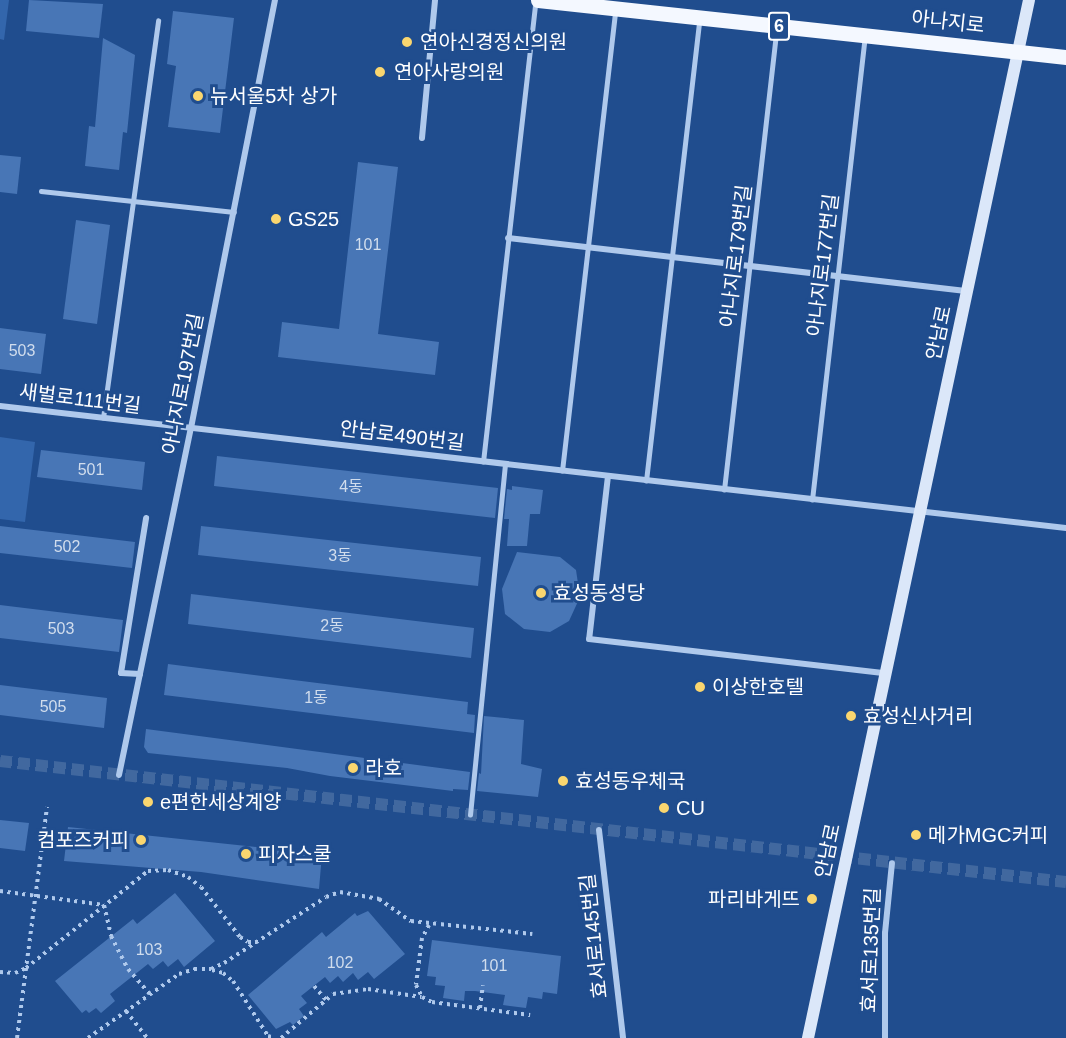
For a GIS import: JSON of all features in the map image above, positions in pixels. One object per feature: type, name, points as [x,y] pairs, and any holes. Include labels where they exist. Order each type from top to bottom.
[{"type":"main road","name":"아나지로","points":[[537,0],[1066,57]]},
{"type":"main road","name":"안남로","points":[[808,1038],[1020,51],[1029,0]]},
{"type":"street","name":"아나지로197번길","points":[[119,775],[191,428],[275,0]]},
{"type":"street","points":[[422,138],[435,0]]},
{"type":"street","points":[[508,238],[968,291]]},
{"type":"street","name":"새벌로111번길","points":[[0,406],[191,428]]},
{"type":"street","name":"안남로490번길","points":[[191,428],[1066,528]]},
{"type":"street","points":[[608,476],[590,639],[886,673]]},
{"type":"street","points":[[140,674],[121,673],[146,518]]},
{"type":"street","name":"효서로145번길","points":[[599,830],[623,1038]]},
{"type":"street","name":"효서로135번길","points":[[885,1038],[885,933],[892,863]]},
{"type":"lane","points":[[483,462],[537,0]]},
{"type":"lane","points":[[562,471],[615,8]]},
{"type":"lane","points":[[646,481],[699,17]]},
{"type":"lane","points":[[103,418],[158,21]]},
{"type":"lane","name":"아나지로179번길","points":[[724,490],[777,26]]},
{"type":"lane","name":"아나지로177번길","points":[[812,500],[865,35]]},
{"type":"lane","points":[[40,191],[234,212]]},
{"type":"lane","points":[[470,815],[505,464]]},
{"type":"path","points":[[17,1038],[47,807]]},
{"type":"path","points":[[0,972],[15,973],[26,968],[148,871],[168,870],[188,877],[201,887],[240,937],[248,942],[257,942]]},
{"type":"path","points":[[0,891],[104,905]]},
{"type":"path","points":[[211,969],[326,897],[340,892],[379,899],[411,921],[532,934]]},
{"type":"path","points":[[104,905],[111,936],[128,969],[150,994]]},
{"type":"path","points":[[422,997],[416,985],[422,938],[429,924]]},
{"type":"path","points":[[88,1038],[179,974],[195,969],[211,969],[223,973],[233,981],[268,1036],[274,1038]]},
{"type":"path","points":[[480,1008],[483,985]]},
{"type":"path","points":[[314,986],[326,1000]]},
{"type":"path","points":[[281,1038],[333,994],[348,990],[368,989],[422,997],[432,1002],[530,1015]]},
{"type":"path","points":[[126,1011],[147,1038]]},
{"type":"shaded area","points":[[0,0],[9,0],[4,40],[0,39]]},
{"type":"shaded area","points":[[0,437],[35,442],[25,522],[0,519]]},
{"type":"building","points":[[29,0],[103,4],[99,38],[26,31]]},
{"type":"building","name":"뉴서울5차 상가","points":[[173,11],[234,18],[220,133],[168,127],[176,66],[167,64]]},
{"type":"building","points":[[103,38],[135,55],[127,133],[123,132],[119,170],[85,166],[89,126],[95,127]]},
{"type":"building","points":[[0,155],[21,157],[17,194],[0,192]]},
{"type":"building","points":[[358,162],[398,167],[378,334],[439,342],[435,375],[278,357],[282,322],[339,329]]},
{"type":"building","points":[[76,220],[110,225],[97,324],[63,319]]},
{"type":"building","points":[[0,328],[46,334],[41,374],[0,369]]},
{"type":"building","points":[[41,450],[145,462],[142,490],[37,477]]},
{"type":"building","points":[[217,456],[498,488],[495,518],[214,486]]},
{"type":"building","points":[[512,486],[543,490],[540,514],[530,514],[527,546],[507,546],[509,519],[504,519],[507,489],[512,490]]},
{"type":"building","points":[[0,526],[135,542],[132,568],[0,553]]},
{"type":"building","points":[[201,526],[481,557],[478,586],[198,555]]},
{"type":"building","name":"효성동성당","points":[[517,552],[560,557],[576,570],[580,597],[569,621],[550,632],[524,629],[505,614],[502,589]]},
{"type":"building","points":[[191,594],[474,628],[471,658],[188,624]]},
{"type":"building","points":[[0,605],[123,620],[119,652],[0,638]]},
{"type":"building","points":[[168,664],[468,702],[467,714],[475,715],[474,733],[164,695]]},
{"type":"building","points":[[0,685],[107,698],[104,728],[0,715]]},
{"type":"building","points":[[484,716],[524,720],[521,764],[542,769],[538,797],[477,791],[479,773],[481,774]]},
{"type":"building","points":[[146,729],[470,772],[468,790],[453,789],[453,791],[330,776],[287,768],[148,753],[144,747]]},
{"type":"building","points":[[0,820],[29,823],[25,851],[0,848]]},
{"type":"building","points":[[68,827],[322,854],[319,889],[201,872],[64,861]]},
{"type":"building","points":[[175,893],[215,941],[184,967],[178,959],[168,967],[163,961],[153,969],[148,964],[110,994],[115,1001],[101,1013],[96,1008],[89,1013],[86,1010],[82,1013],[55,981],[133,919],[137,924]]},
{"type":"building","points":[[368,911],[405,954],[374,979],[368,972],[358,980],[353,973],[343,982],[338,976],[330,983],[325,977],[301,996],[307,1003],[299,1009],[304,1016],[293,1025],[290,1022],[276,1029],[248,995],[322,932],[326,937],[355,913],[357,916]]},
{"type":"building","points":[[432,940],[561,956],[557,994],[543,992],[542,999],[528,997],[526,1008],[503,1005],[505,995],[475,991],[465,991],[464,1001],[443,998],[445,986],[435,985],[436,977],[427,976]]},
{"type":"tunnel","points":[[0,761],[1066,882]]},
{"type":"place","name":"연아신경정신의원","points":[[407,42]]},
{"type":"place","name":"연아사랑의원","points":[[380,72]]},
{"type":"place","name":"뉴서울5차 상가","points":[[198,96]]},
{"type":"place","name":"GS25","points":[[276,219]]},
{"type":"place","name":"효성동성당","points":[[541,593]]},
{"type":"place","name":"이상한호텔","points":[[700,687]]},
{"type":"place","name":"효성신사거리","points":[[851,716]]},
{"type":"place","name":"라호","points":[[353,768]]},
{"type":"place","name":"효성동우체국","points":[[563,781]]},
{"type":"place","name":"e편한세상계양","points":[[148,802]]},
{"type":"place","name":"CU","points":[[664,808]]},
{"type":"place","name":"메가MGC커피","points":[[916,835]]},
{"type":"place","name":"컴포즈커피","points":[[141,840]]},
{"type":"place","name":"피자스쿨","points":[[246,854]]},
{"type":"place","name":"파리바게뜨","points":[[812,899]]}]
